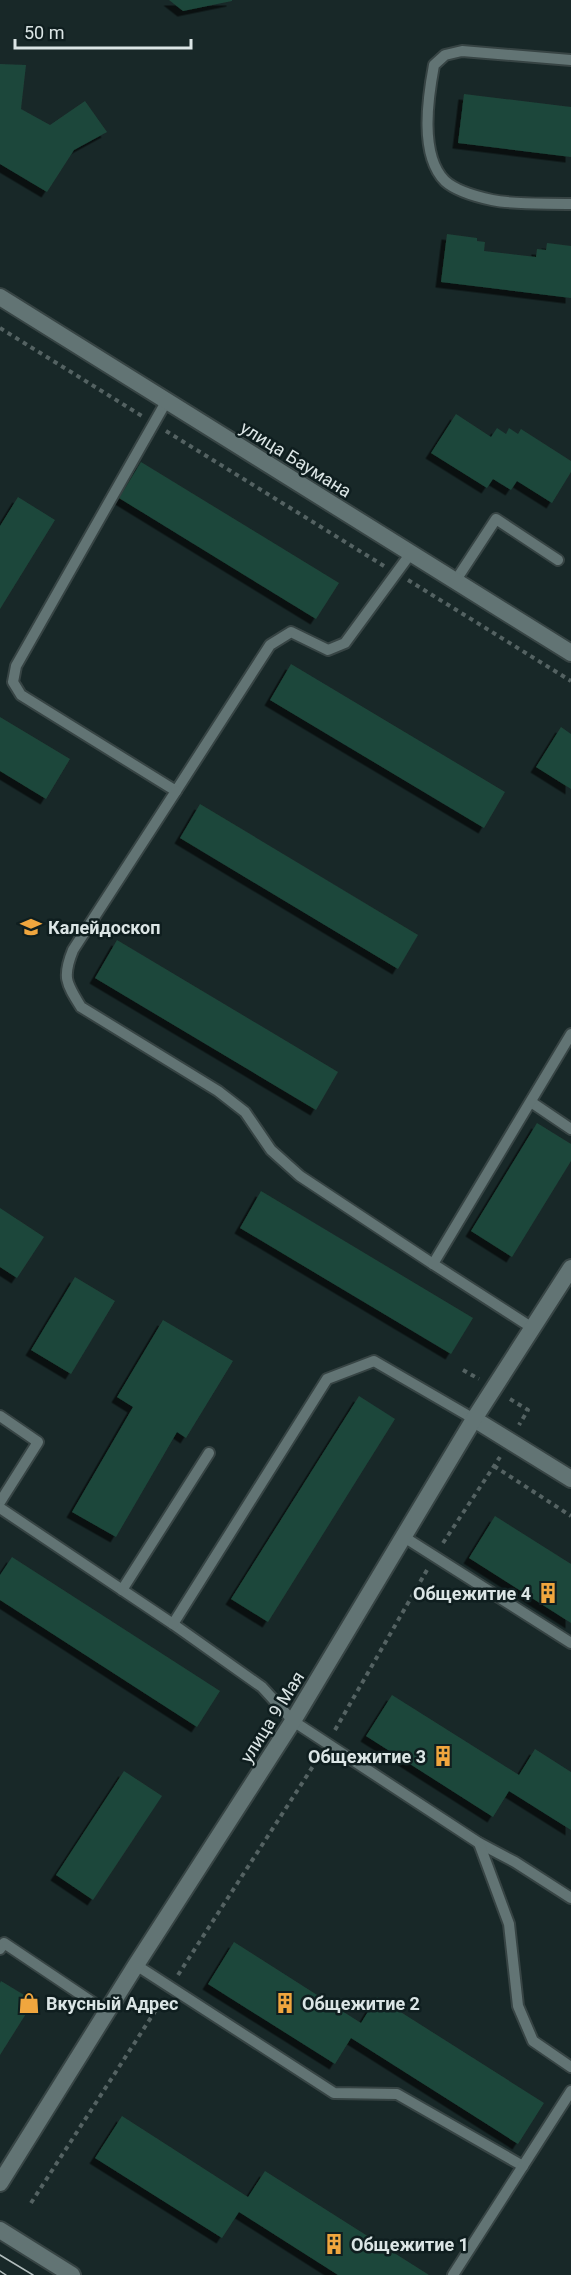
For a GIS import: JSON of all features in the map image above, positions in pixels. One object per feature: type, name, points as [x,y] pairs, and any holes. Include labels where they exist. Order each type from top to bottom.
[{"type":"street","name":"улица Баумана","points":[[0,297],[571,653]]},
{"type":"street","name":"улица 9 Мая","points":[[0,2183],[136,1965],[293,1721],[474,1419],[534,1329],[571,1268]]},
{"type":"street","points":[[474,1419],[571,1479]]},
{"type":"street","points":[[0,2230],[72,2275]]},
{"type":"lane","points":[[571,60],[462,51],[445,55],[434,65],[427,118],[432,163],[445,182],[462,191],[493,200],[571,204]]},
{"type":"lane","points":[[166,402],[16,666],[13,682],[21,695],[176,791]]},
{"type":"lane","points":[[456,580],[496,519],[558,560]]},
{"type":"lane","points":[[411,553],[345,643],[328,650],[291,632],[270,645],[73,950],[66,969],[69,989],[81,1007],[218,1091],[245,1113],[271,1150],[300,1176],[534,1329]]},
{"type":"lane","points":[[433,1264],[571,1034]]},
{"type":"lane","points":[[531,1102],[571,1129]]},
{"type":"lane","points":[[173,1624],[327,1380],[374,1361],[474,1419]]},
{"type":"lane","points":[[0,1416],[39,1442],[0,1502]]},
{"type":"lane","points":[[122,1590],[209,1452]]},
{"type":"lane","points":[[0,1508],[173,1624],[262,1687],[293,1721],[479,1843],[515,1862],[571,1898]]},
{"type":"lane","points":[[404,1537],[571,1643]]},
{"type":"lane","points":[[479,1843],[509,1924],[518,2006],[533,2041],[571,2067]]},
{"type":"lane","points":[[0,1949],[4,1943],[107,2012]]},
{"type":"lane","points":[[136,1965],[334,2093],[398,2094],[523,2166]]},
{"type":"lane","points":[[453,2275],[571,2091]]},
{"type":"path","points":[[0,328],[571,681]]},
{"type":"path","points":[[32,2203],[327,1743],[435,1556],[494,1466],[571,1516]]},
{"type":"building","points":[[169,0],[232,0],[232,1],[183,11]]},
{"type":"building","points":[[0,64],[26,65],[21,109],[50,125],[85,101],[107,132],[74,150],[47,192],[0,164]]},
{"type":"building","points":[[464,94],[571,107],[571,157],[458,143]]},
{"type":"building","points":[[447,234],[477,238],[477,241],[485,242],[484,251],[536,257],[537,249],[546,250],[547,243],[571,246],[571,298],[441,282]]},
{"type":"building","points":[[456,414],[491,437],[497,428],[506,434],[509,428],[518,434],[521,429],[571,461],[571,472],[552,503],[517,481],[511,490],[493,479],[487,488],[431,453]]},
{"type":"building","points":[[141,462],[339,583],[316,619],[119,498]]},
{"type":"building","points":[[18,497],[55,520],[0,609],[0,526]]},
{"type":"building","points":[[291,664],[505,792],[484,828],[270,700]]},
{"type":"building","points":[[0,717],[70,759],[46,799],[0,771]]},
{"type":"building","points":[[561,727],[571,734],[571,789],[536,767]]},
{"type":"building","points":[[200,804],[418,935],[398,969],[180,838]]},
{"type":"building","points":[[117,940],[338,1072],[316,1110],[95,978]]},
{"type":"building","points":[[537,1123],[571,1144],[571,1161],[512,1257],[471,1231]]},
{"type":"building","points":[[261,1191],[473,1318],[451,1354],[240,1228]]},
{"type":"building","points":[[0,1208],[44,1237],[17,1278],[0,1267]]},
{"type":"building","points":[[75,1277],[115,1301],[71,1374],[31,1350]]},
{"type":"building","points":[[163,1320],[233,1361],[186,1438],[177,1432],[116,1537],[72,1512],[133,1407],[117,1397]]},
{"type":"building","points":[[359,1396],[395,1419],[268,1622],[231,1599]]},
{"type":"building","name":"Общежитие 4","points":[[495,1516],[571,1564],[571,1623],[469,1558]]},
{"type":"building","points":[[12,1557],[220,1691],[197,1727],[0,1600],[0,1575]]},
{"type":"building","name":"Общежитие 3","points":[[392,1695],[519,1775],[535,1749],[571,1772],[571,1830],[509,1791],[493,1817],[366,1736]]},
{"type":"building","points":[[124,1771],[162,1796],[93,1900],[56,1875]]},
{"type":"building","points":[[234,1942],[361,2023],[377,1997],[544,2103],[518,2144],[351,2038],[335,2064],[208,1984]]},
{"type":"building","points":[[1,1981],[34,2001],[0,2055],[0,1983]]},
{"type":"building","points":[[122,2116],[248,2197],[265,2171],[429,2275],[338,2275],[239,2212],[222,2238],[95,2158]]},
{"type":"tram line","points":[[0,2255],[33,2275]]},
{"type":"tram line","points":[[0,2271],[6,2275]]},
{"type":"place","name":"Калейдоскоп","points":[[31,927]]},
{"type":"place","name":"Общежитие 4","points":[[548,1593]]},
{"type":"place","name":"Общежитие 3","points":[[443,1756]]},
{"type":"place","name":"Вкусный Адрес","points":[[29,2003]]},
{"type":"place","name":"Общежитие 2","points":[[285,2003]]},
{"type":"place","name":"Общежитие 1","points":[[334,2244]]}]
